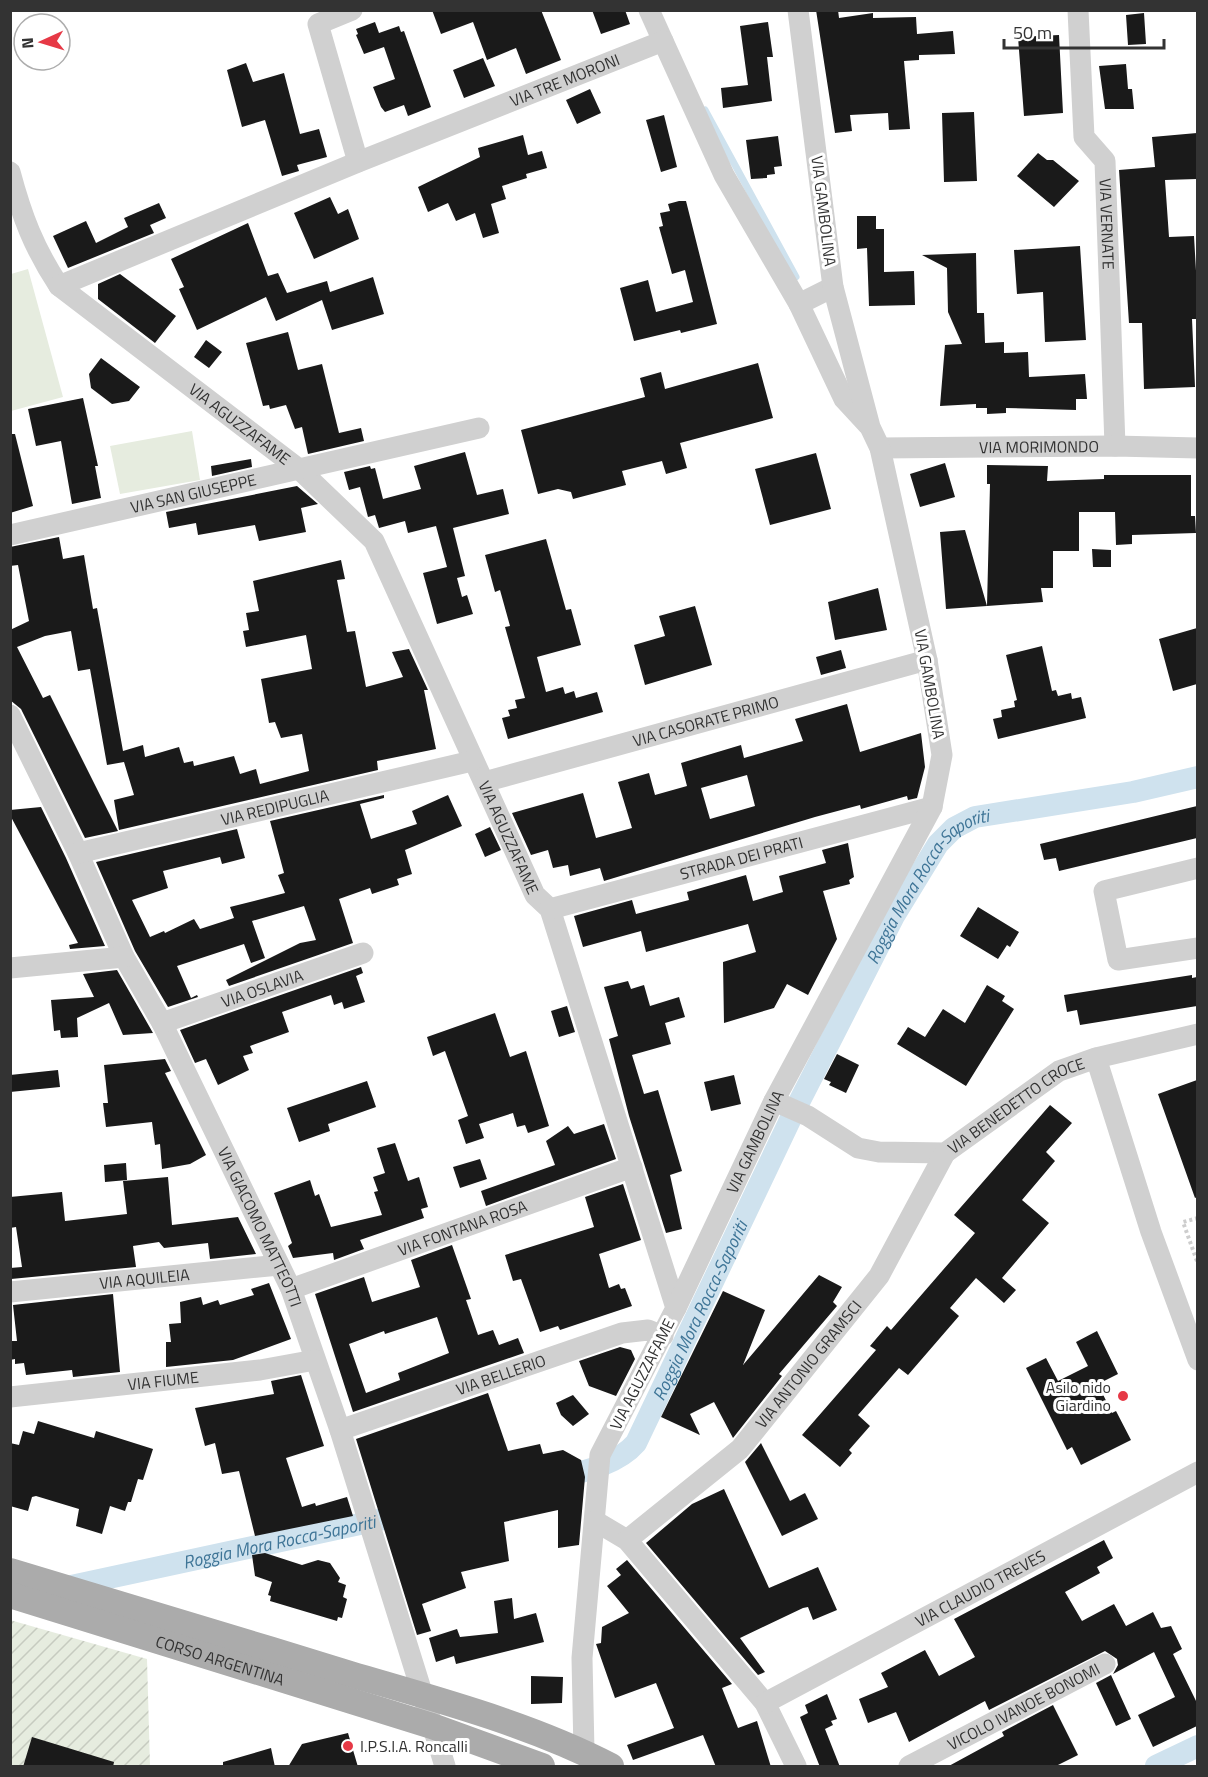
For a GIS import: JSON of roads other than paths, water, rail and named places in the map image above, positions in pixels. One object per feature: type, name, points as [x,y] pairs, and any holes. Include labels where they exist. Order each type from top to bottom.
[{"type":"main road","name":"CORSO ARGENTINA","points":[[15,1581],[84,1593],[422,1695],[584,1752],[611,1767]]},
{"type":"main road","name":"CORSO ARGENTINA","points":[[15,1581],[41,1605],[432,1726],[543,1767]]},
{"type":"street","points":[[352,10],[318,24],[358,162]]},
{"type":"street","points":[[649,10],[724,175],[798,304],[844,399],[870,427]]},
{"type":"street","name":"VIA GAMBOLINA","points":[[676,1308],[791,1108],[932,807],[942,755],[927,660],[880,448],[870,427],[833,288],[798,10]]},
{"type":"street","name":"VIA VERNATE","points":[[1078,10],[1084,136],[1105,161],[1115,446]]},
{"type":"street","name":"VIA TRE MORONI","points":[[59,286],[358,162],[663,41]]},
{"type":"street","name":"VIA AGUZZAFAME","points":[[10,172],[22,219],[38,254],[59,286],[299,469],[374,541],[472,761],[484,782],[535,895],[550,909],[676,1308],[599,1465],[582,1658],[584,1752]]},
{"type":"street","points":[[798,304],[833,288]]},
{"type":"street","name":"VIA SAN GIUSEPPE","points":[[10,535],[479,428]]},
{"type":"street","name":"VIA MORIMONDO","points":[[880,448],[1115,446],[1197,448]]},
{"type":"street","name":"VIA CASORATE PRIMO","points":[[484,782],[927,660]]},
{"type":"street","name":"VIA GIACOMO MATTEOTTI","points":[[10,715],[78,853],[124,957],[162,1023],[291,1289],[340,1430],[445,1767]]},
{"type":"street","name":"VIA REDIPUGLIA","points":[[78,853],[472,761]]},
{"type":"street","name":"STRADA DEI PRATI","points":[[550,909],[932,807]]},
{"type":"street","points":[[1197,868],[1104,891],[1118,960],[1197,948]]},
{"type":"street","name":"VIA OSLAVIA","points":[[162,1023],[363,953]]},
{"type":"street","points":[[10,968],[124,957]]},
{"type":"street","name":"VIA BENEDETTO CROCE","points":[[791,1108],[858,1148],[879,1152],[945,1153],[1059,1071],[1096,1058],[1197,1034]]},
{"type":"street","points":[[1096,1058],[1151,1232],[1197,1360]]},
{"type":"street","name":"VIA ANTONIO GRAMSCI","points":[[627,1540],[740,1449],[879,1276],[945,1153]]},
{"type":"street","name":"VIA FONTANA ROSA","points":[[291,1289],[632,1167]]},
{"type":"street","name":"VIA AQUILEIA","points":[[10,1292],[279,1265]]},
{"type":"street","name":"VIA BELLERIO","points":[[340,1430],[622,1333],[648,1330],[663,1336]]},
{"type":"street","name":"VIA FIUME","points":[[10,1397],[260,1370],[315,1360]]},
{"type":"street","name":"VIA CLAUDIO TREVES","points":[[765,1703],[1197,1472]]},
{"type":"street","points":[[595,1521],[627,1540],[765,1703],[796,1767]]},
{"type":"street","name":"VICOLO IVANOE BONOMI","points":[[909,1767],[1105,1664]]},
{"type":"waterway","points":[[705,110],[796,277]]},
{"type":"waterway","name":"Roggia Mora Rocca-Saporiti","points":[[554,1479],[609,1462],[628,1451],[636,1443],[792,1116],[894,916],[938,844],[954,828],[975,817],[1133,792],[1198,777]]},
{"type":"waterway","name":"Roggia Mora Rocca-Saporiti","points":[[62,1588],[411,1513]]},
{"type":"waterway","points":[[1156,1766],[1198,1746]]},
{"type":"place","name":"Asilo nido Giardino","points":[[1123,1396]]},
{"type":"place","name":"I.P.S.I.A. Roncalli","points":[[348,1746]]}]
